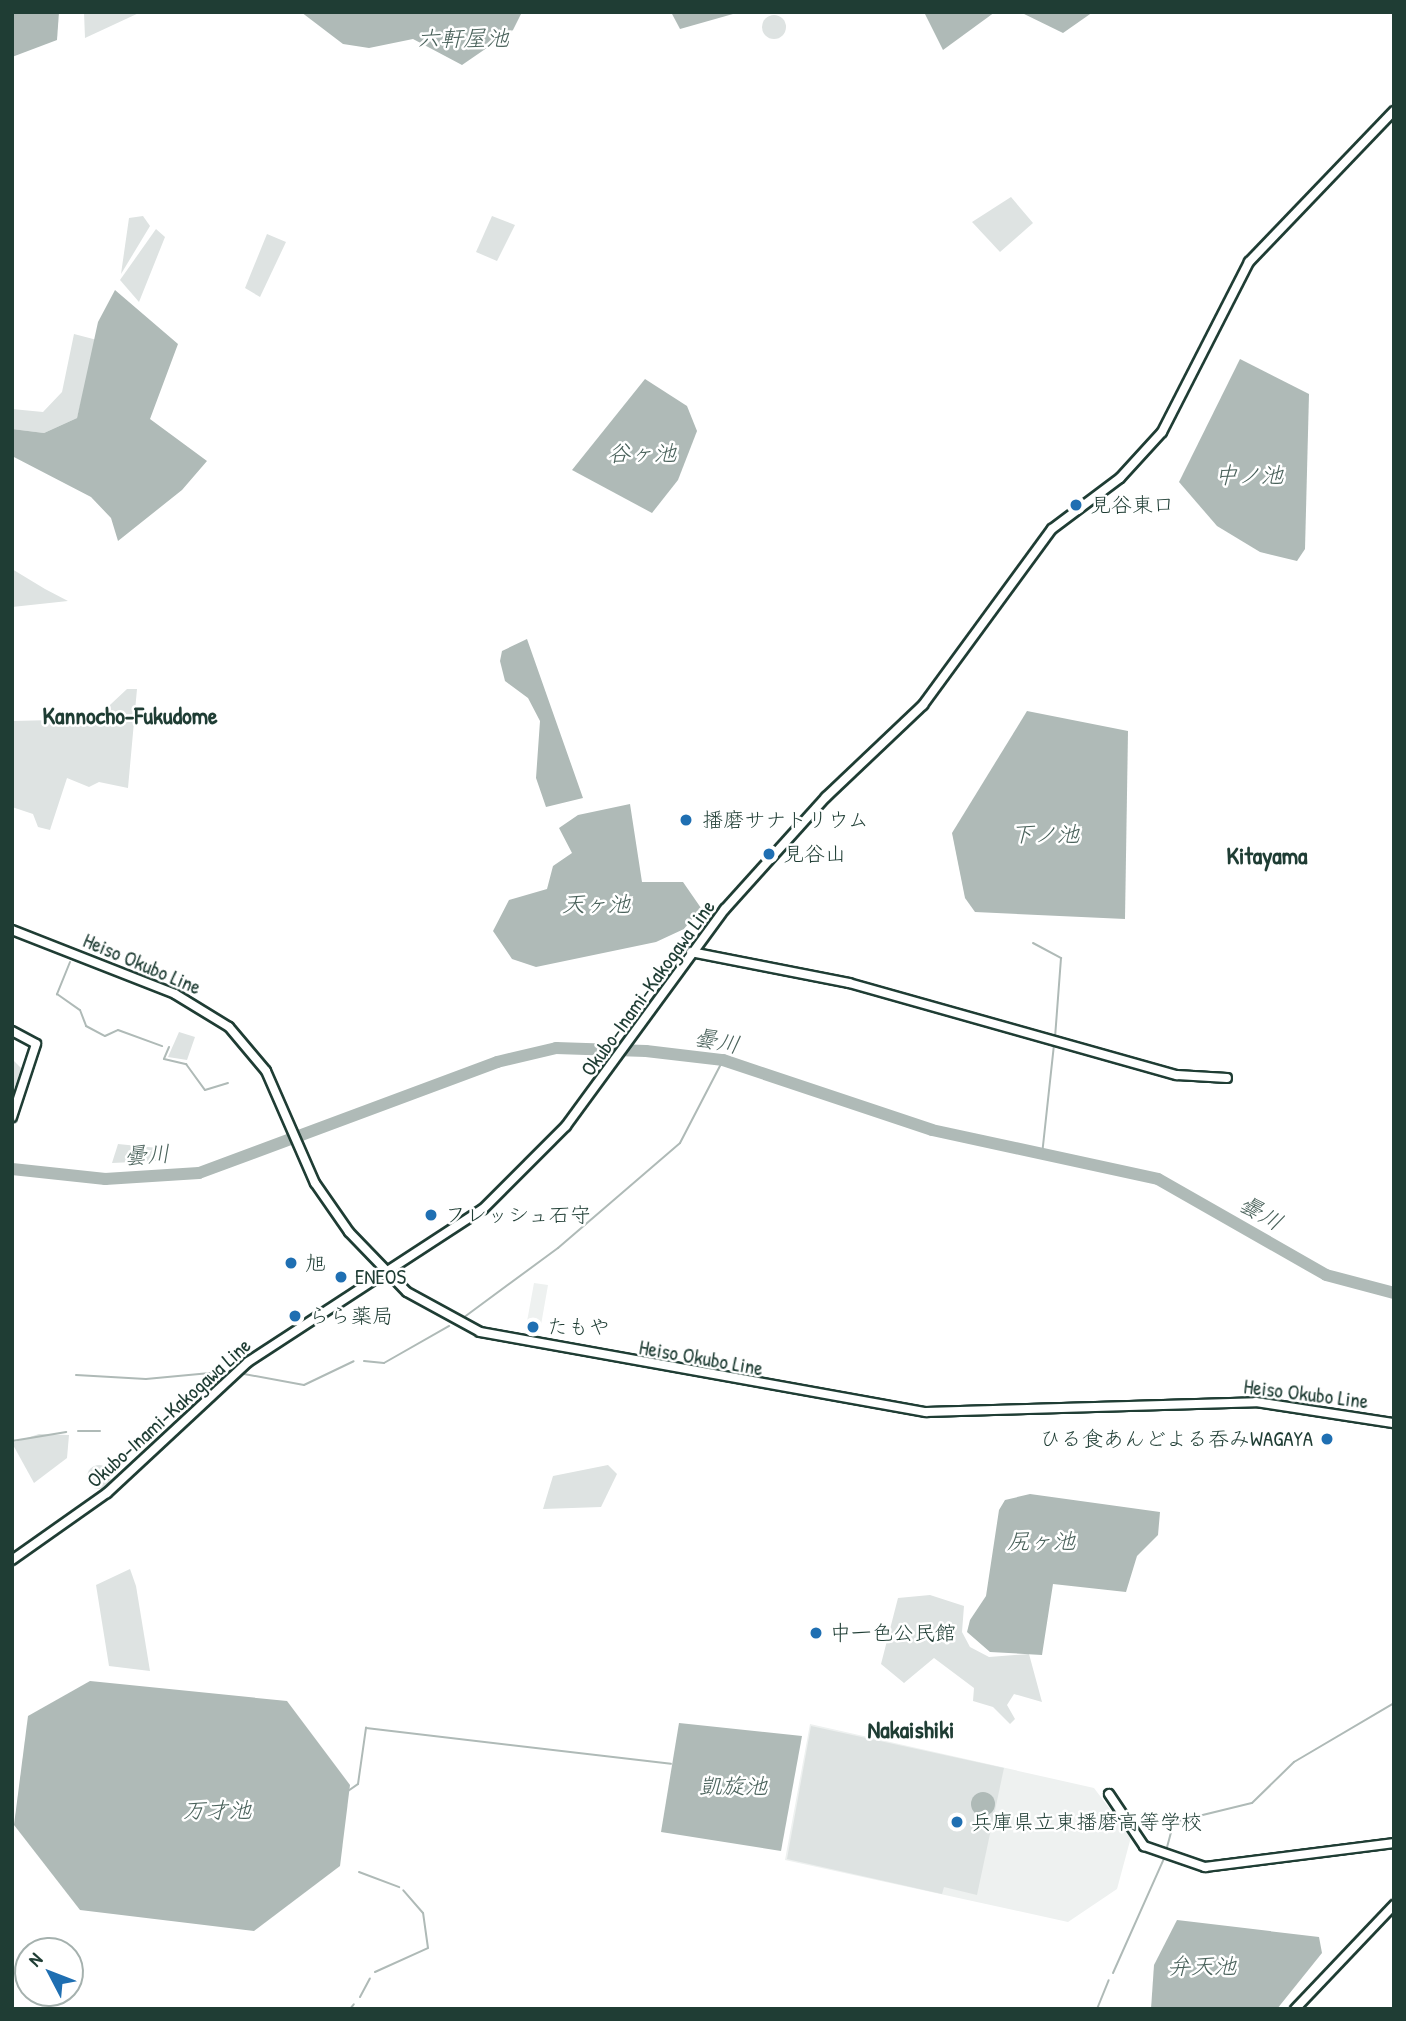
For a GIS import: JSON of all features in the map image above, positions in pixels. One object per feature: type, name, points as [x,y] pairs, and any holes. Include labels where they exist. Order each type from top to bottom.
[{"type":"main road","name":"Okubo-Inami-Kakogawa Line","points":[[12,1560],[113,1488],[239,1369],[386,1274],[501,1192],[566,1126],[618,1058],[691,952],[826,797],[931,696],[1052,529],[1146,451],[1172,416],[1250,262],[1394,111]]},
{"type":"main road","name":"Heiso Okubo Line","points":[[12,930],[215,1016],[254,1053],[324,1199],[386,1274],[460,1323],[514,1342],[864,1405],[997,1412],[1256,1402],[1394,1423]]},
{"type":"main road","points":[[691,952],[849,983],[1177,1075],[1227,1078]]},
{"type":"main road","points":[[12,1031],[36,1044],[12,1117]]},
{"type":"main road","points":[[1109,1794],[1144,1846],[1205,1867],[1394,1843]]},
{"type":"main road","points":[[1295,2009],[1394,1905]]},
{"type":"shaded area","points":[[84,12],[141,12],[85,38]]},
{"type":"shaded area","points":[[774,15],[782,19],[786,27],[782,35],[774,39],[766,35],[762,27],[766,19]]},
{"type":"shaded area","points":[[1011,197],[1033,223],[1000,252],[972,222]]},
{"type":"shaded area","points":[[143,216],[150,226],[121,274],[129,218]]},
{"type":"shaded area","points":[[492,216],[515,225],[497,261],[476,252]]},
{"type":"shaded area","points":[[156,229],[165,237],[139,302],[120,280]]},
{"type":"shaded area","points":[[267,234],[286,242],[260,297],[245,288]]},
{"type":"shaded area","points":[[74,334],[97,340],[77,418],[44,433],[12,429],[12,409],[43,412],[62,392]]},
{"type":"shaded area","points":[[12,569],[45,589],[68,601],[12,607]]},
{"type":"shaded area","points":[[127,689],[137,689],[128,788],[99,782],[89,787],[67,778],[50,830],[38,827],[33,814],[12,807],[12,721],[95,719]]},
{"type":"shaded area","points":[[179,1032],[195,1037],[187,1060],[168,1057]]},
{"type":"shaded area","points":[[12,1059],[27,1074],[16,1101],[12,1099]]},
{"type":"shaded area","points":[[118,1144],[158,1148],[156,1161],[112,1163]]},
{"type":"shaded area","points":[[534,1283],[548,1285],[538,1342],[524,1338]]},
{"type":"shaded area","points":[[39,1434],[69,1435],[67,1458],[34,1483],[12,1443]]},
{"type":"shaded area","points":[[99,1465],[110,1472],[111,1477],[104,1488],[99,1489],[88,1482],[87,1477],[94,1466]]},
{"type":"shaded area","points":[[608,1465],[617,1474],[601,1507],[543,1509],[553,1476]]},
{"type":"shaded area","points":[[130,1569],[136,1586],[150,1671],[109,1666],[96,1585]]},
{"type":"shaded area","points":[[930,1595],[964,1606],[962,1632],[970,1647],[989,1657],[1029,1654],[1042,1702],[1014,1694],[1007,1705],[1015,1719],[1010,1724],[993,1707],[973,1701],[974,1688],[934,1658],[904,1683],[881,1664],[898,1598]]},
{"type":"shaded area","name":"兵庫県立東播磨高等学校","points":[[810,1724],[1094,1788],[1131,1837],[1117,1889],[1068,1922],[785,1860]]},
{"type":"shaded area","points":[[811,1726],[1004,1768],[977,1895],[944,1887],[942,1894],[787,1859]]},
{"type":"water","points":[[12,12],[59,12],[57,40],[12,57]]},
{"type":"water","name":"六軒屋池","points":[[301,12],[522,12],[513,30],[462,65],[413,39],[369,48],[343,44]]},
{"type":"water","points":[[671,12],[740,12],[680,29]]},
{"type":"water","points":[[924,12],[995,12],[943,50]]},
{"type":"water","points":[[1020,12],[1093,12],[1063,33]]},
{"type":"water","points":[[115,290],[178,344],[150,419],[207,461],[182,490],[118,541],[111,518],[91,497],[12,456],[12,429],[44,433],[77,418],[98,322]]},
{"type":"water","name":"中ノ池","points":[[1240,359],[1309,394],[1305,549],[1297,561],[1260,552],[1217,526],[1179,482]]},
{"type":"water","name":"谷ヶ池","points":[[645,379],[687,406],[697,431],[678,480],[652,513],[572,470]]},
{"type":"water","points":[[527,639],[583,798],[546,807],[536,778],[540,721],[528,698],[505,681],[500,661],[502,651]]},
{"type":"water","name":"下ノ池","points":[[1027,711],[1128,731],[1125,919],[975,912],[965,898],[952,833]]},
{"type":"water","name":"天ヶ池","points":[[630,804],[642,882],[683,882],[701,908],[684,929],[656,942],[536,967],[512,959],[493,931],[509,900],[547,889],[553,866],[572,853],[559,828],[578,815]]},
{"type":"water","name":"尻ヶ池","points":[[1030,1494],[1160,1512],[1158,1535],[1137,1556],[1126,1592],[1053,1584],[1042,1655],[990,1652],[967,1632],[970,1620],[986,1596],[999,1510],[1005,1500]]},
{"type":"water","name":"万才池","points":[[90,1681],[287,1701],[350,1785],[340,1866],[254,1931],[80,1910],[14,1825],[28,1716]]},
{"type":"water","name":"凱旋池","points":[[679,1723],[802,1736],[781,1851],[661,1832]]},
{"type":"water","points":[[983,1792],[991,1796],[995,1804],[991,1812],[983,1816],[975,1812],[971,1804],[975,1796]]},
{"type":"water","name":"弁天池","points":[[1177,1920],[1319,1937],[1322,1953],[1277,2009],[1151,2009],[1154,1965]]},
{"type":"waterway","points":[[1033,943],[1061,958],[1055,1038]]},
{"type":"waterway","points":[[70,962],[57,994],[80,1010],[86,1026],[105,1036],[118,1030],[162,1046]]},
{"type":"waterway","points":[[1042,1155],[1054,1044]]},
{"type":"waterway","points":[[169,1047],[164,1059],[186,1064],[205,1090],[228,1083]]},
{"type":"waterway","name":"曇川","points":[[12,1169],[105,1179],[199,1173],[497,1062],[556,1048],[646,1051],[723,1060],[932,1130],[1158,1179],[1326,1275],[1394,1293]]},
{"type":"waterway","points":[[463,1318],[558,1248],[680,1143],[723,1060]]},
{"type":"waterway","points":[[364,1361],[384,1363],[449,1326]]},
{"type":"waterway","points":[[244,1374],[304,1385],[354,1361]]},
{"type":"waterway","points":[[76,1375],[146,1379],[221,1372]]},
{"type":"waterway","points":[[78,1431],[100,1431]]},
{"type":"waterway","points":[[12,1441],[66,1432]]},
{"type":"waterway","points":[[1166,1851],[1174,1822],[1252,1803],[1294,1762],[1394,1703]]},
{"type":"waterway","points":[[348,1791],[358,1784],[366,1728],[671,1764]]},
{"type":"waterway","points":[[1113,1973],[1165,1856]]},
{"type":"waterway","points":[[359,1872],[399,1887]]},
{"type":"waterway","points":[[375,1972],[428,1948],[423,1913],[403,1890]]},
{"type":"waterway","points":[[360,1997],[370,1978]]},
{"type":"waterway","points":[[1097,2009],[1109,1980]]},
{"type":"waterway","points":[[350,2009],[354,2004]]},
{"type":"place","name":"見谷東口","points":[[1076,505]]},
{"type":"place","name":"播磨サナトリウム","points":[[686,820]]},
{"type":"place","name":"見谷山","points":[[769,854]]},
{"type":"place","name":"フレッシュ石守","points":[[431,1215]]},
{"type":"place","name":"旭","points":[[291,1263]]},
{"type":"place","name":"ENEOS","points":[[341,1277]]},
{"type":"place","name":"らら薬局","points":[[295,1316]]},
{"type":"place","name":"たもや","points":[[533,1327]]},
{"type":"place","name":"ひる食あんどよる吞みWAGAYA","points":[[1327,1439]]},
{"type":"place","name":"中一色公民館","points":[[816,1633]]},
{"type":"place","name":"兵庫県立東播磨高等学校","points":[[957,1822]]},
{"type":"district","name":"Kannocho-Fukudome","points":[[130,716]]},
{"type":"district","name":"Kitayama","points":[[1267,856]]},
{"type":"district","name":"Nakaishiki","points":[[911,1730]]}]
